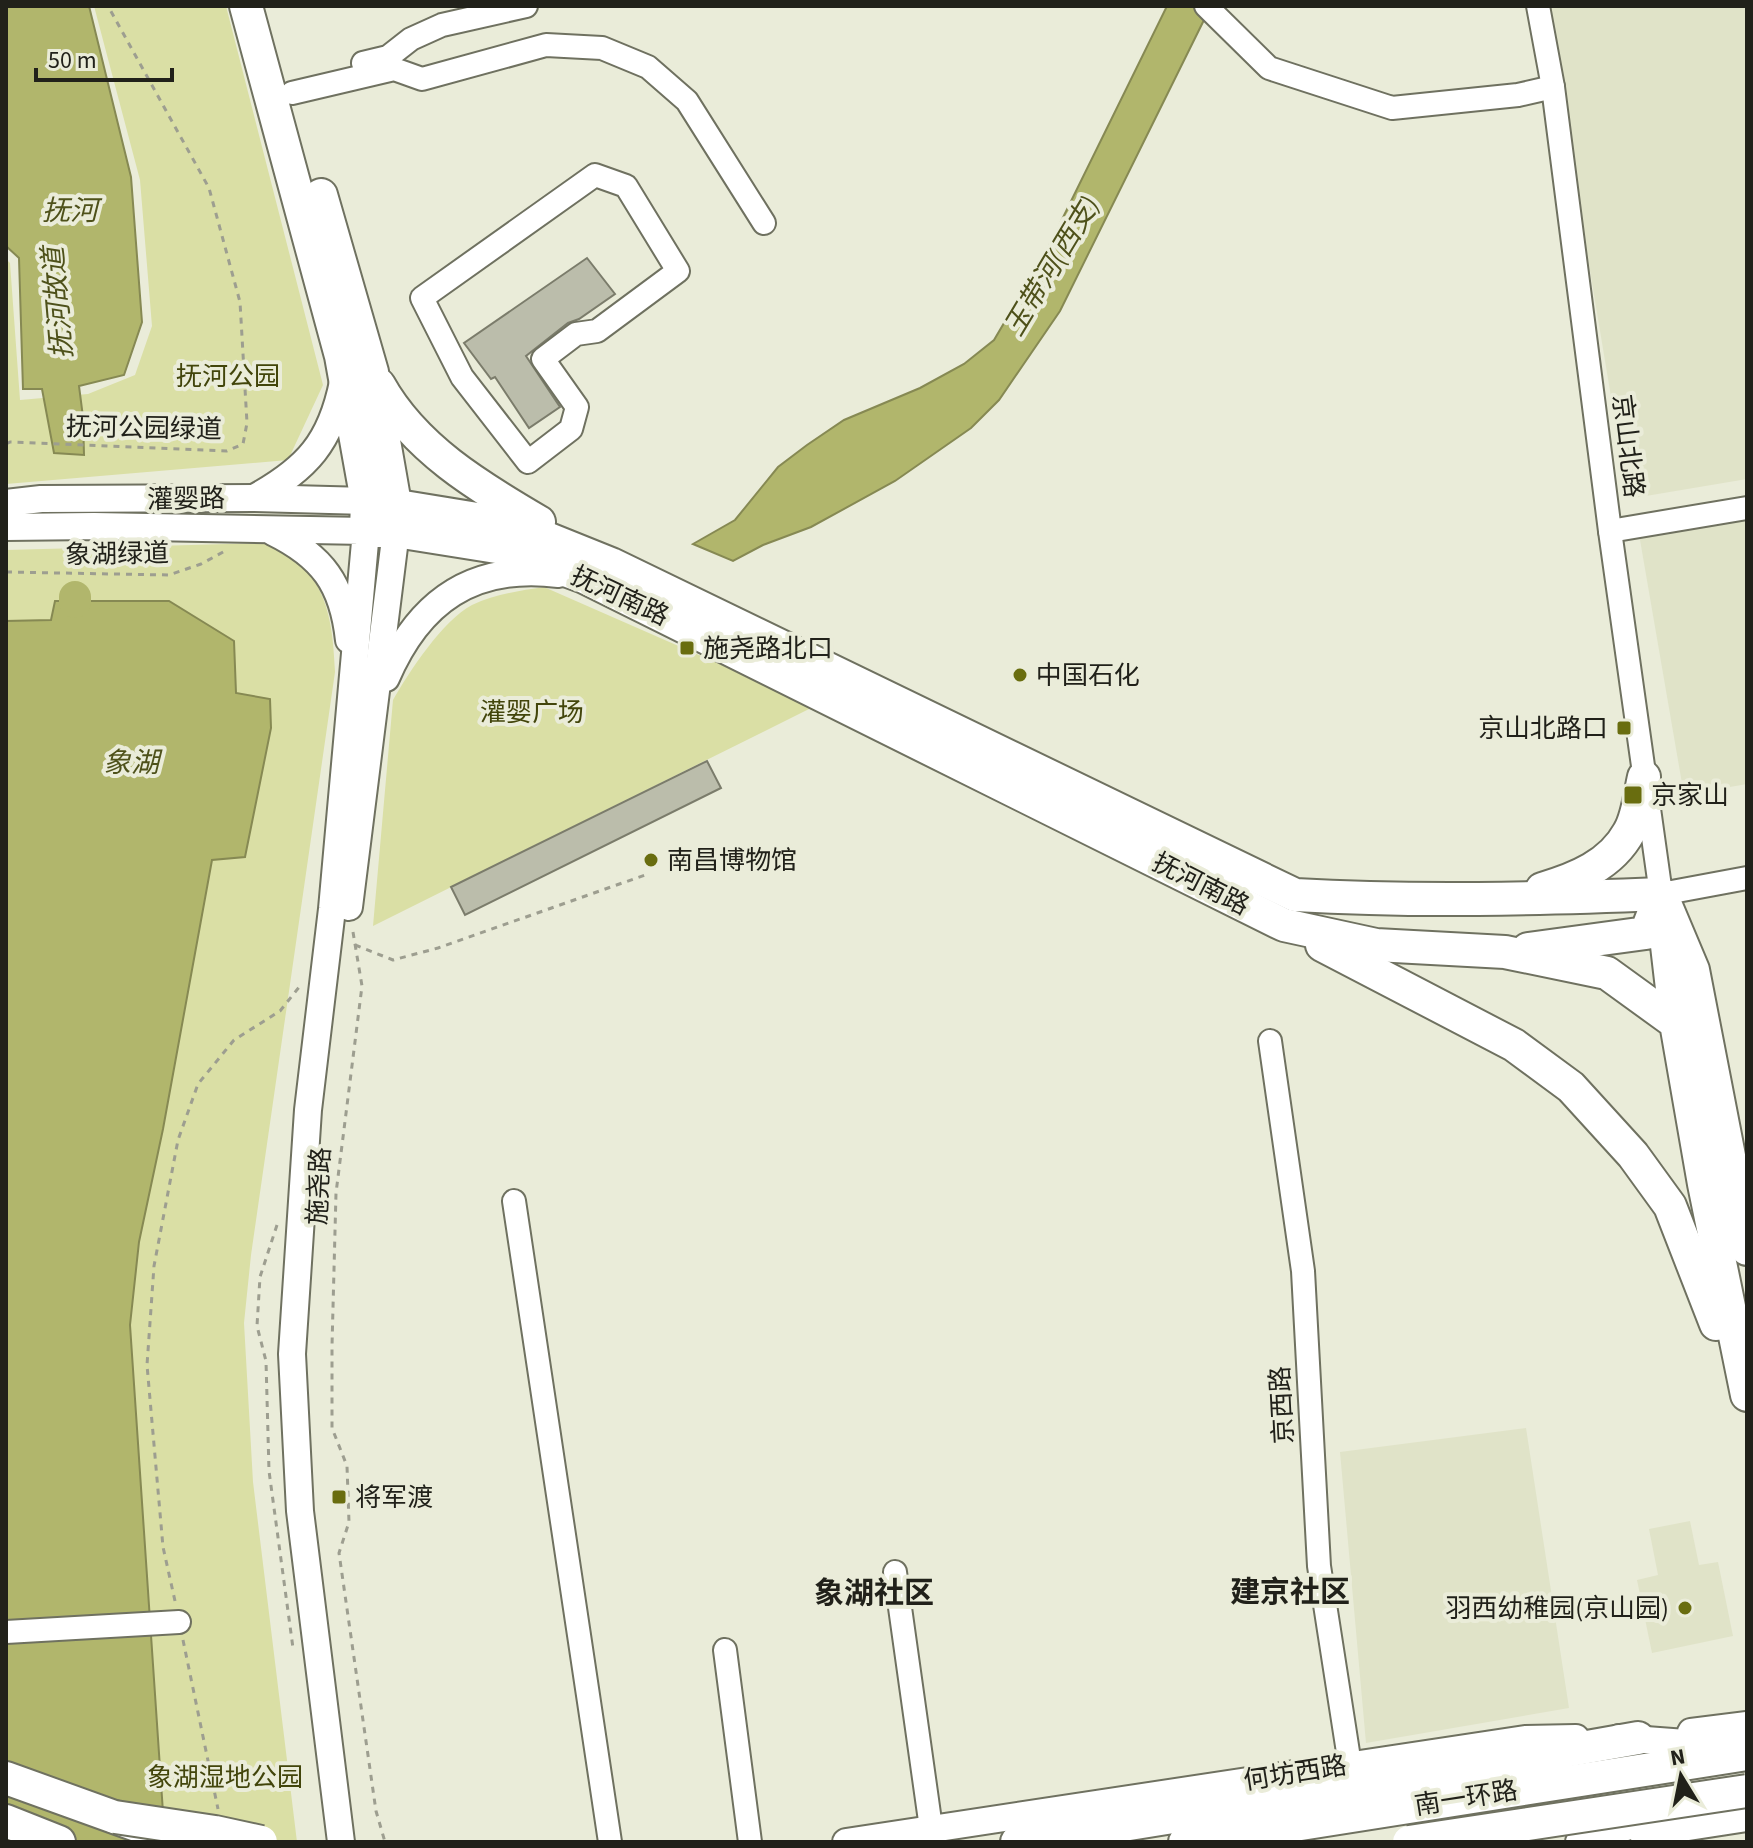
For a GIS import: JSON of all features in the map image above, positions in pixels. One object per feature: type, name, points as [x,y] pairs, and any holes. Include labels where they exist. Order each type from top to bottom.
[{"type":"highway","points":[[246,6],[283,136],[358,373],[387,400],[413,434],[597,570]]},
{"type":"highway","points":[[268,6],[358,373],[381,517]]},
{"type":"highway","name":"抚河南路","points":[[381,517],[514,525],[1284,925],[1376,945],[1505,952],[1607,973],[1676,1023]]},
{"type":"highway","name":"抚河南路","points":[[597,570],[1295,895],[1502,900],[1661,894]]},
{"type":"highway","points":[[1502,900],[1577,878],[1611,857],[1631,831],[1644,777]]},
{"type":"highway","points":[[1505,952],[1646,933],[1661,894]]},
{"type":"highway","points":[[1661,894],[1676,1023],[1704,1184],[1747,1395]]},
{"type":"highway","points":[[1661,894],[1693,970],[1747,1249]]},
{"type":"highway","points":[[1284,925],[1514,1045],[1571,1087],[1633,1155],[1670,1206],[1705,1292],[1747,1417]]},
{"type":"highway","points":[[1017,1842],[1361,1775],[1638,1738]]},
{"type":"highway","name":"南一环路","points":[[1185,1842],[1747,1754]]},
{"type":"highway","points":[[6,1778],[187,1842]]},
{"type":"highway","name":"南一环路","points":[[1409,1842],[1747,1790]]},
{"type":"highway","points":[[115,1817],[261,1842]]},
{"type":"highway","points":[[6,1821],[59,1842]]},
{"type":"main road","points":[[254,498],[300,469],[320,442],[358,373]]},
{"type":"main road","name":"灌婴路","points":[[6,503],[41,499],[254,498],[381,517]]},
{"type":"main road","name":"灌婴路","points":[[6,527],[266,529],[381,517]]},
{"type":"main road","name":"施尧路","points":[[359,1842],[319,1517],[309,1350],[324,1107],[349,909],[381,517]]},
{"type":"main road","points":[[266,529],[298,544],[329,573],[344,612],[364,699]]},
{"type":"main road","points":[[364,699],[414,628],[442,599],[472,581],[539,571],[597,570]]},
{"type":"main road","name":"施尧路","points":[[341,1842],[300,1511],[292,1354],[308,1110],[332,909],[364,699]]},
{"type":"main road","points":[[1638,1738],[1747,1725]]},
{"type":"main road","points":[[1638,1738],[1747,1748]]},
{"type":"main road","name":"何坊西路","points":[[846,1842],[931,1828],[1361,1775]]},
{"type":"main road","points":[[1579,1842],[1747,1790]]},
{"type":"main road","points":[[1588,1842],[1747,1818]]},
{"type":"street","points":[[290,86],[388,57],[411,39],[442,25],[526,6]]},
{"type":"street","points":[[1206,6],[1269,68],[1392,108],[1518,95],[1553,87]]},
{"type":"street","name":"京山北路","points":[[1538,6],[1553,87],[1661,894]]},
{"type":"street","points":[[290,86],[394,69],[422,79],[546,45],[602,48],[648,67],[687,101],[764,223]]},
{"type":"street","points":[[595,175],[626,186],[678,271],[597,331],[576,334],[543,359],[577,407],[571,429],[528,462],[462,377],[422,298],[595,175]]},
{"type":"street","points":[[1610,531],[1747,508]]},
{"type":"street","points":[[1661,894],[1747,878]]},
{"type":"street","name":"京西路","points":[[1270,1041],[1303,1271],[1319,1566],[1361,1775]]},
{"type":"street","points":[[514,1201],[610,1842]]},
{"type":"street","points":[[895,1572],[931,1828]]},
{"type":"street","points":[[6,1632],[179,1622]]},
{"type":"street","points":[[725,1650],[750,1842]]},
{"type":"path","name":"抚河公园绿道","points":[[8,443],[227,451],[243,444],[247,423],[240,302],[209,188],[108,6]]},
{"type":"path","name":"象湖绿道","points":[[6,572],[169,575],[201,564],[227,550]]},
{"type":"path","points":[[355,945],[393,960],[438,948],[645,875]]},
{"type":"path","points":[[349,909],[362,986],[336,1193],[332,1428],[347,1466],[349,1522],[339,1553],[376,1811],[385,1842]]},
{"type":"path","points":[[218,1813],[163,1547],[147,1365],[154,1266],[178,1140],[198,1084],[234,1040],[280,1011],[300,986]]},
{"type":"shaded area","points":[[1546,6],[1747,6],[1747,479],[1628,499]]},
{"type":"shaded area","points":[[1747,516],[1747,784],[1684,795],[1639,534]]},
{"type":"shaded area","points":[[1526,1428],[1569,1708],[1366,1743],[1340,1452]]},
{"type":"shaded area","name":"羽西幼稚园(京山园)","points":[[1690,1521],[1699,1565],[1718,1562],[1733,1636],[1652,1653],[1637,1580],[1658,1575],[1649,1529]]},
{"type":"green space","name":"抚河公园","points":[[94,6],[226,6],[323,385],[288,460],[6,484],[6,259],[10,263],[20,400],[88,394],[135,375],[152,326],[140,180]]},
{"type":"green space","name":"象湖湿地公园","points":[[265,543],[295,558],[317,585],[328,612],[335,672],[251,1255],[244,1323],[253,1482],[297,1842],[165,1842],[130,1325],[139,1242],[163,1129],[212,859],[245,857],[236,693],[94,602],[55,601],[51,620],[6,621],[6,550]]},
{"type":"green space","name":"灌婴广场","points":[[544,587],[815,706],[373,926],[393,700],[428,648],[461,612],[489,598]]},
{"type":"water","name":"抚河","points":[[6,6],[89,6],[131,177],[142,322],[124,375],[79,386],[84,455],[54,453],[42,389],[23,389],[19,258],[6,246]]},
{"type":"water","name":"玉带河(西支)","points":[[1167,6],[1222,6],[1203,22],[1060,311],[999,400],[971,428],[895,481],[811,527],[763,545],[733,561],[693,544],[735,520],[778,467],[807,445],[844,420],[920,388],[964,364],[994,340],[1047,250]]},
{"type":"water","name":"象湖","points":[[55,601],[169,601],[234,641],[236,693],[270,699],[271,728],[245,857],[212,860],[139,1242],[130,1325],[165,1842],[6,1842],[6,621],[51,620]]},
{"type":"building","points":[[587,258],[615,294],[568,323],[526,356],[560,407],[529,428],[495,377],[491,379],[464,343]]},
{"type":"building","points":[[707,761],[721,788],[465,915],[451,887]]},
{"type":"waterway","name":"抚河故道","points":[[75,597],[75,602]]},
{"type":"place","name":"施尧路北口","points":[[687,648]]},
{"type":"place","name":"中国石化","points":[[1020,675]]},
{"type":"place","name":"京山北路口","points":[[1624,728]]},
{"type":"place","name":"京家山","points":[[1633,795]]},
{"type":"place","name":"南昌博物馆","points":[[651,860]]},
{"type":"place","name":"将军渡","points":[[339,1497]]},
{"type":"place","name":"羽西幼稚园(京山园)","points":[[1685,1608]]},
{"type":"district","name":"建京社区","points":[[1290,1592]]},
{"type":"district","name":"象湖社区","points":[[874,1593]]}]
